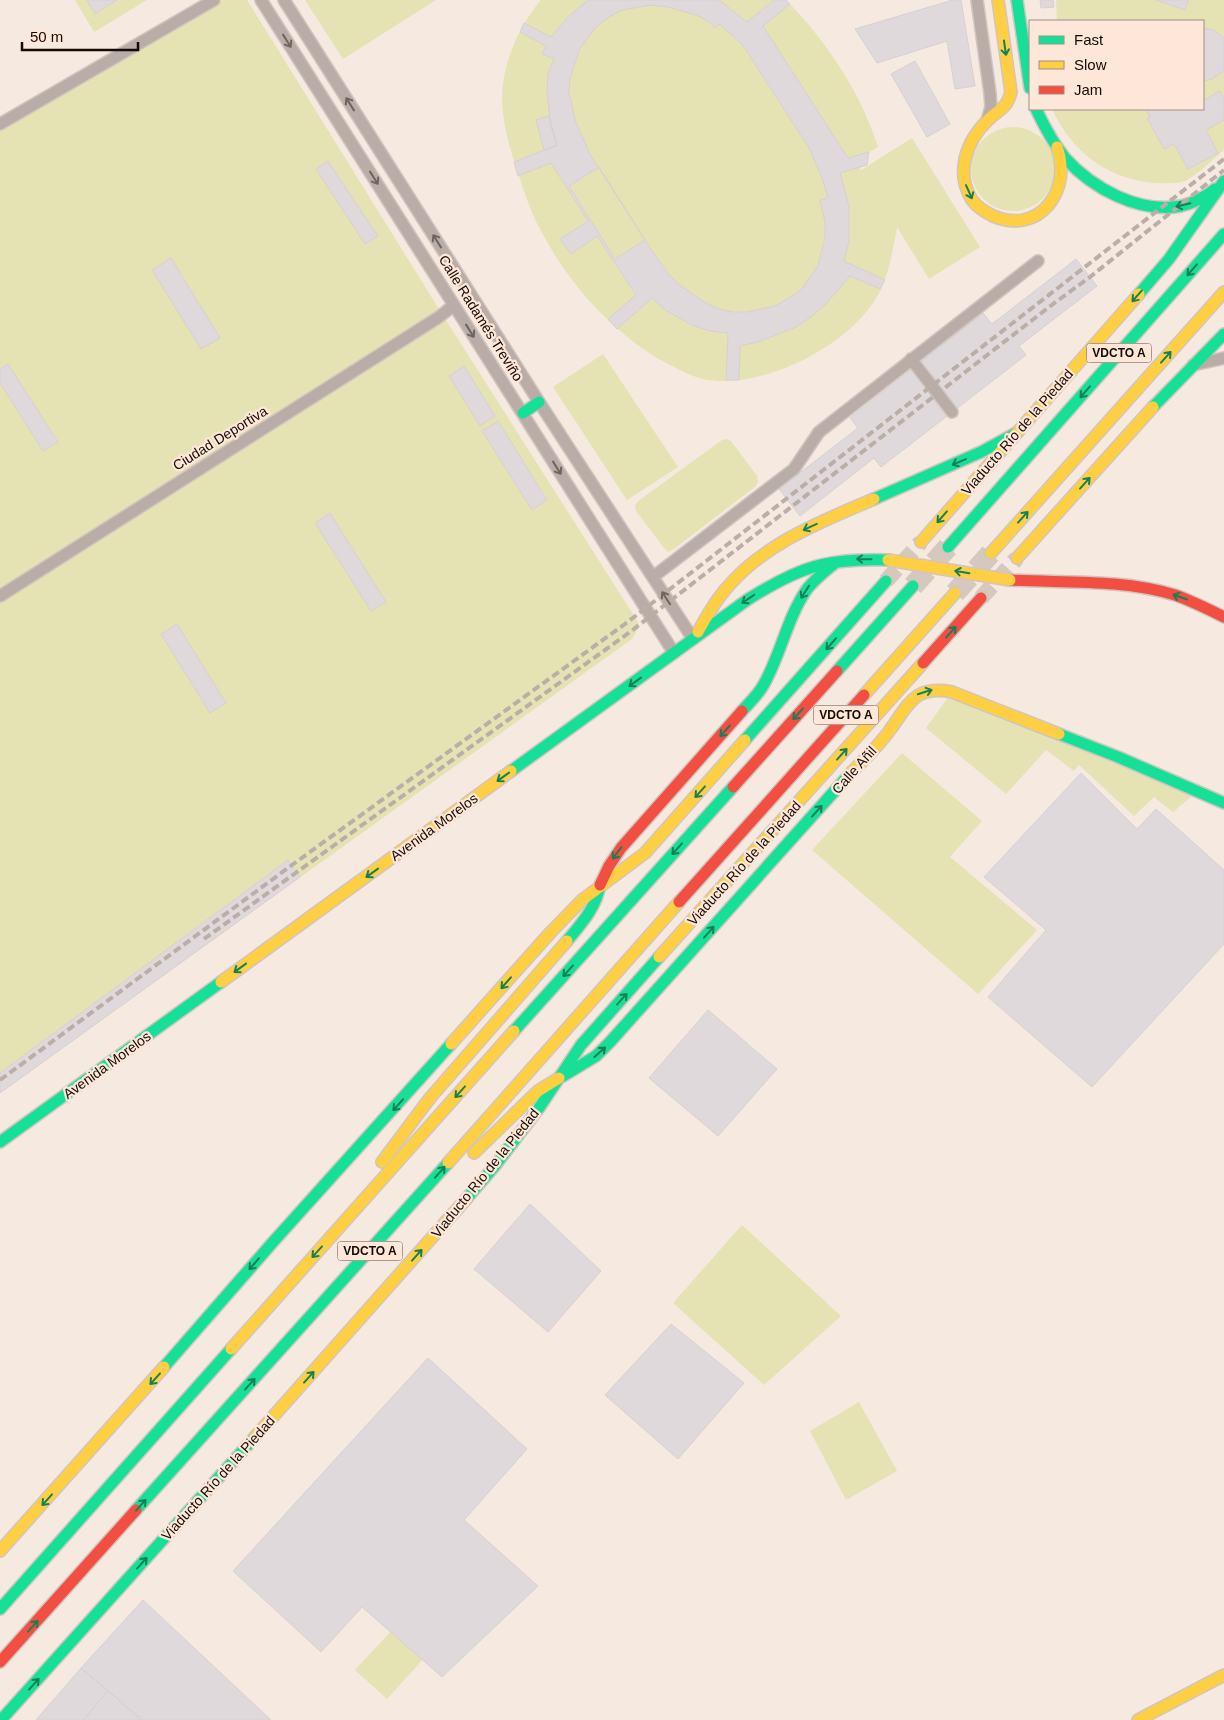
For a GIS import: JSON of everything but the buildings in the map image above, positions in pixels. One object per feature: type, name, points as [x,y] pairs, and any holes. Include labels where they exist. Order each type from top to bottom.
[{"type":"main road","points":[[998,0],[1011,92],[1010,102],[1000,113],[987,121],[968,148],[963,173],[968,194],[982,210],[993,216],[1016,221],[1037,216],[1046,210],[1062,180],[1062,159],[1057,147]]},
{"type":"main road","points":[[1016,0],[1029,82]]},
{"type":"main road","points":[[1037,110],[1066,160],[1093,183],[1122,198],[1169,208],[1186,205],[1202,198],[1224,181]]},
{"type":"main road","name":"Viaducto Río de la Piedad","points":[[920,542],[1169,259],[1224,181]]},
{"type":"main road","name":"Viaducto Río de la Piedad","points":[[948,547],[1224,234]]},
{"type":"main road","name":"VDCTO A","points":[[991,553],[1224,292]]},
{"type":"main road","points":[[1017,558],[1192,365],[1224,334]]},
{"type":"main road","points":[[523,413],[539,402]]},
{"type":"main road","points":[[693,639],[713,605],[726,588],[752,564],[782,542],[824,521],[981,452],[1018,432]]},
{"type":"main road","points":[[336,1232],[391,1148],[414,1117],[587,917],[598,897],[600,885],[609,866],[621,848],[763,687],[772,670],[784,634],[804,594],[818,576],[840,560]]},
{"type":"main road","name":"Avenida Morelos","points":[[0,1142],[747,600],[784,577],[803,568],[840,560],[888,560],[1010,580],[1144,587],[1179,596],[1224,617]]},
{"type":"main road","points":[[0,1551],[550,933],[582,900],[645,853],[886,581]]},
{"type":"main road","name":"VDCTO A","points":[[0,1609],[913,586]]},
{"type":"main road","name":"Viaducto Río de la Piedad","points":[[0,1662],[392,1226],[955,593]]},
{"type":"main road","name":"Viaducto Río de la Piedad","points":[[1,1720],[360,1320],[494,1167],[539,1108],[581,1045],[981,598]]},
{"type":"main road","name":"Calle Añil","points":[[392,1226],[424,1202],[538,1091],[596,1056],[610,1042],[890,730],[903,708],[915,696],[923,692],[941,690],[952,692],[1118,757],[1224,803]]},
{"type":"main road","points":[[1138,1720],[1224,1675]]},
{"type":"street","points":[[0,124],[214,0]]},
{"type":"street","name":"Calle Radamés Treviño","points":[[261,0],[674,653]]},
{"type":"street","name":"Calle Radamés Treviño","points":[[284,0],[539,402],[693,639]]},
{"type":"street","points":[[977,0],[990,93],[991,107],[987,121]]},
{"type":"street","points":[[653,577],[794,469],[819,432],[1038,261]]},
{"type":"street","name":"Ciudad Deportiva","points":[[0,596],[454,305]]},
{"type":"street","points":[[1192,365],[1224,358]]},
{"type":"street","points":[[911,359],[952,412]]},
{"type":"shaded area","points":[[75,0],[147,0],[94,32]]},
{"type":"shaded area","points":[[223,0],[247,0],[442,314],[638,622],[638,629],[632,639],[0,1093],[0,128]]},
{"type":"shaded area","points":[[305,0],[436,0],[343,59]]},
{"type":"shaded area","points":[[541,0],[786,0],[815,33],[841,68],[871,126],[878,147],[869,152],[867,165],[860,167],[861,170],[912,138],[980,247],[929,279],[897,227],[891,260],[885,279],[874,302],[866,313],[836,340],[802,361],[788,367],[743,380],[713,381],[694,376],[656,357],[616,328],[581,291],[566,271],[552,251],[536,221],[526,198],[513,158],[503,114],[502,96],[505,70],[519,33]]},
{"type":"shaded area","points":[[1056,0],[1224,0],[1224,150],[1200,171],[1185,181],[1155,183],[1138,180],[1121,176],[1093,161],[1070,138],[1053,110],[1204,110],[1204,20],[1057,20]]},
{"type":"shaded area","points":[[1013,127],[1029,130],[1043,139],[1052,153],[1055,169],[1052,185],[1043,199],[1029,208],[1013,211],[997,208],[983,199],[974,185],[971,169],[974,153],[983,139],[997,130]]},
{"type":"shaded area","points":[[603,354],[678,467],[627,500],[553,387]]},
{"type":"shaded area","points":[[727,439],[731,441],[757,476],[756,486],[668,552],[636,511],[635,506],[637,502],[722,440]]},
{"type":"shaded area","points":[[949,696],[1193,795],[1173,812],[1154,797],[1134,816],[1079,765],[1074,771],[1046,750],[1006,794],[926,728]]},
{"type":"shaded area","points":[[902,753],[982,821],[950,857],[1037,930],[978,994],[812,850]]},
{"type":"shaded area","points":[[742,1225],[841,1316],[764,1385],[673,1303]]},
{"type":"shaded area","points":[[859,1402],[897,1471],[846,1500],[810,1431]]},
{"type":"shaded area","points":[[394,1628],[426,1656],[387,1699],[355,1670]]},
{"type":"tunnel","points":[[886,581],[921,542]]},
{"type":"tunnel","points":[[913,586],[948,547]]},
{"type":"tunnel","points":[[955,593],[991,553]]},
{"type":"tunnel","points":[[981,598],[1017,558]]},
{"type":"railway","points":[[0,1080],[292,865],[625,624],[1224,159]]},
{"type":"railway","points":[[204,939],[630,632],[1090,277],[1224,170]]},
{"type":"traffic: fast","points":[[1017,0],[1029,81]]},
{"type":"traffic: fast","points":[[1037,110],[1049,134],[1065,158],[1089,179],[1117,196],[1149,206],[1181,206],[1203,197],[1215,189]]},
{"type":"traffic: fast","points":[[1139,294],[1169,259],[1224,181]]},
{"type":"traffic: fast","points":[[948,547],[1224,234]]},
{"type":"traffic: fast","points":[[1153,407],[1224,334]]},
{"type":"traffic: fast","points":[[523,413],[539,402]]},
{"type":"traffic: fast","points":[[874,499],[981,452],[1018,432]]},
{"type":"traffic: fast","points":[[511,771],[747,600],[765,589],[798,572],[830,563],[888,560]]},
{"type":"traffic: fast","points":[[742,711],[757,695],[764,684],[800,600],[817,578],[835,563]]},
{"type":"traffic: fast","points":[[745,740],[886,581]]},
{"type":"traffic: fast","points":[[837,671],[913,586]]},
{"type":"traffic: fast","points":[[1059,734],[1118,757],[1224,803]]},
{"type":"traffic: fast","points":[[563,1076],[596,1056],[610,1042],[848,776]]},
{"type":"traffic: fast","points":[[514,1031],[733,787]]},
{"type":"traffic: fast","points":[[567,941],[583,922],[595,901],[600,885]]},
{"type":"traffic: fast","points":[[467,1198],[494,1167],[539,1108],[581,1045],[659,957]]},
{"type":"traffic: fast","points":[[0,1142],[221,982]]},
{"type":"traffic: fast","points":[[164,1367],[273,1242],[451,1044]]},
{"type":"traffic: fast","points":[[136,1510],[448,1163]]},
{"type":"traffic: fast","points":[[0,1609],[231,1349]]},
{"type":"traffic: fast","points":[[1,1720],[255,1437]]},
{"type":"traffic: slow","points":[[998,0],[1011,92],[1005,105],[980,128],[965,158],[964,179],[972,200],[993,216],[1010,221],[1025,220],[1038,214],[1048,205],[1056,193],[1060,179],[1061,163],[1057,147]]},
{"type":"traffic: slow","points":[[991,553],[1224,292]]},
{"type":"traffic: slow","points":[[921,542],[1139,294]]},
{"type":"traffic: slow","points":[[1017,558],[1153,407]]},
{"type":"traffic: slow","points":[[698,632],[721,595],[756,560],[774,547],[813,526],[874,499]]},
{"type":"traffic: slow","points":[[888,560],[1010,580]]},
{"type":"traffic: slow","points":[[864,695],[955,593]]},
{"type":"traffic: slow","points":[[659,957],[923,663]]},
{"type":"traffic: slow","points":[[848,776],[880,742],[908,705],[921,694],[929,691],[952,692],[1059,734]]},
{"type":"traffic: slow","points":[[451,1044],[582,900],[645,853],[745,740]]},
{"type":"traffic: slow","points":[[221,982],[511,771]]},
{"type":"traffic: slow","points":[[448,1163],[679,902]]},
{"type":"traffic: slow","points":[[382,1162],[430,1098],[567,941]]},
{"type":"traffic: slow","points":[[231,1349],[514,1031]]},
{"type":"traffic: slow","points":[[474,1153],[538,1091],[559,1078]]},
{"type":"traffic: slow","points":[[255,1437],[467,1198]]},
{"type":"traffic: slow","points":[[0,1551],[164,1367]]},
{"type":"traffic: slow","points":[[1138,1720],[1224,1675]]},
{"type":"traffic: jam","points":[[1010,580],[1134,586],[1175,595],[1224,617]]},
{"type":"traffic: jam","points":[[923,663],[981,598]]},
{"type":"traffic: jam","points":[[733,787],[837,671]]},
{"type":"traffic: jam","points":[[679,902],[864,695]]},
{"type":"traffic: jam","points":[[600,885],[609,866],[621,848],[742,711]]},
{"type":"traffic: jam","points":[[0,1662],[136,1510]]}]
